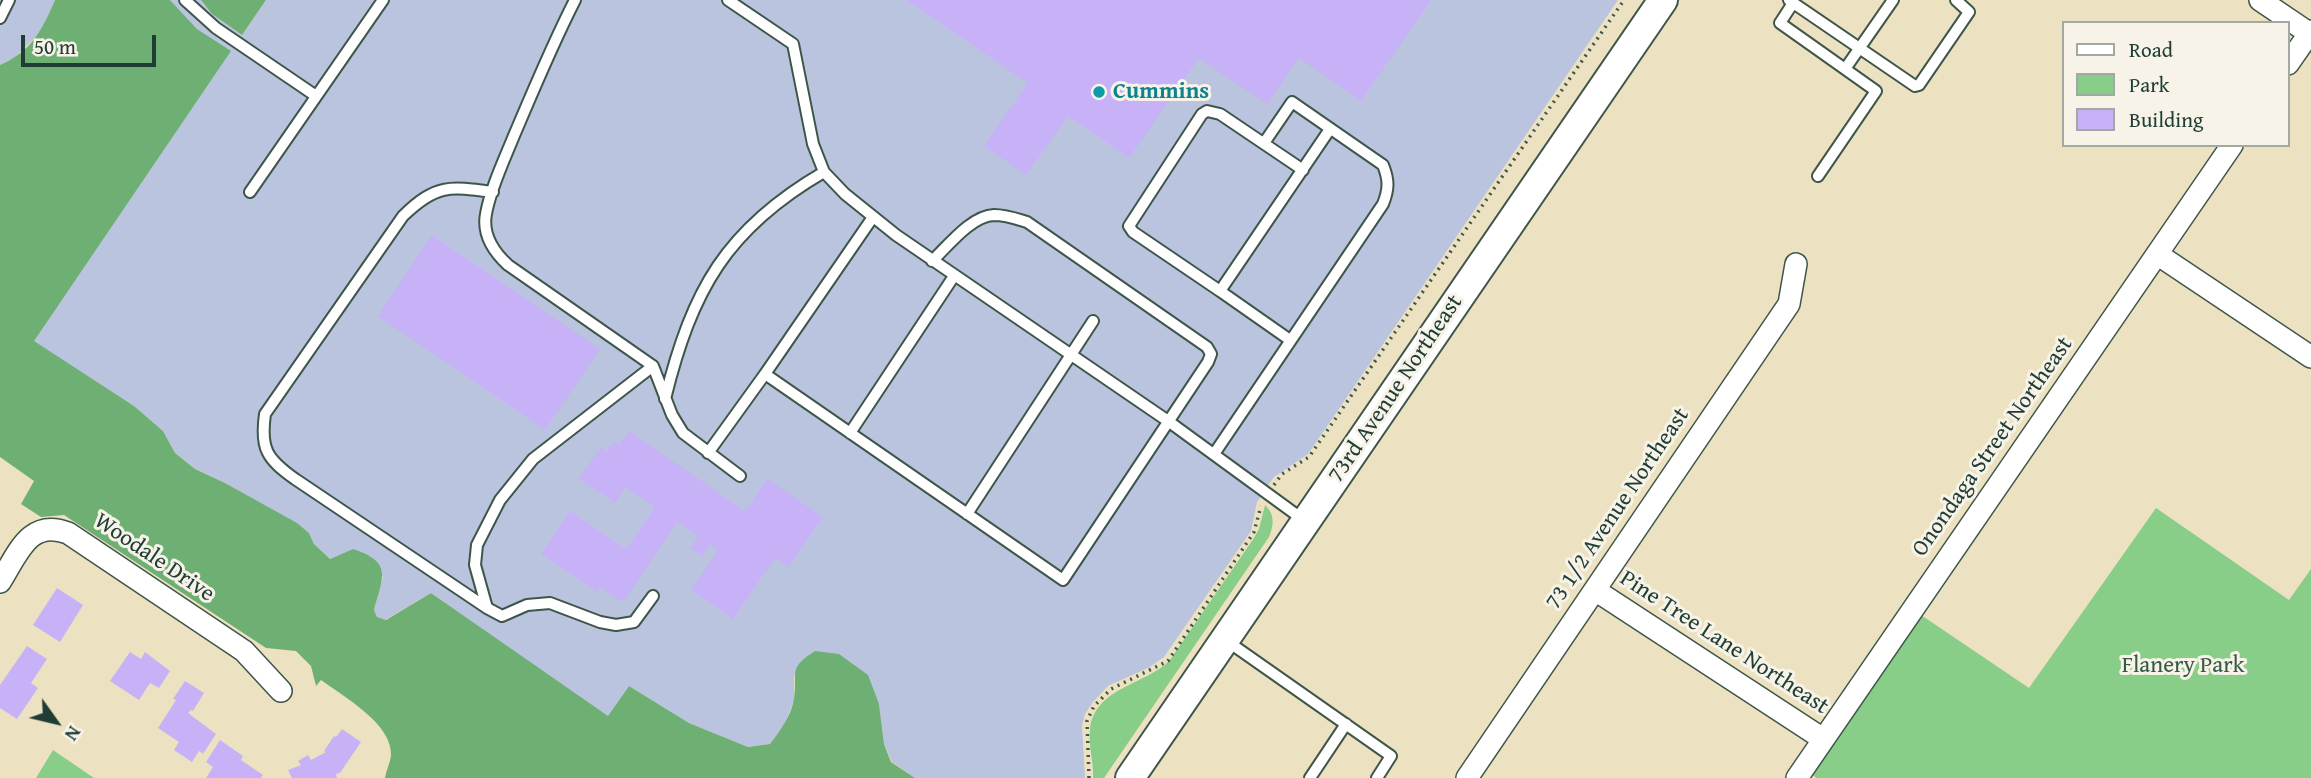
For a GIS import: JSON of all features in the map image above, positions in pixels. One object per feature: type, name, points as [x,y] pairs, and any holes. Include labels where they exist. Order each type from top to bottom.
[{"type":"street","name":"73rd Avenue Northeast","points":[[1130,778],[1663,0]]},
{"type":"street","points":[[2260,0],[2310,32],[2290,61]]},
{"type":"street","name":"Onondaga Street Northeast","points":[[1797,778],[2231,147]]},
{"type":"street","points":[[2157,254],[2311,357]]},
{"type":"street","name":"73 1/2 Avenue Northeast","points":[[1467,778],[1789,304],[1796,264]]},
{"type":"street","name":"Woodale Drive","points":[[0,582],[30,535],[40,530],[56,528],[68,533],[244,650],[281,691]]},
{"type":"street","name":"Pine Tree Lane Northeast","points":[[1595,590],[1823,740]]},
{"type":"lane","points":[[0,18],[9,0]]},
{"type":"lane","points":[[185,0],[216,28],[316,96]]},
{"type":"lane","points":[[250,192],[383,0]]},
{"type":"lane","points":[[575,0],[548,53],[493,192],[485,215],[488,238],[495,254],[653,366],[665,399],[683,433],[740,476]]},
{"type":"lane","points":[[728,0],[793,44],[813,144],[824,172],[845,194],[932,261],[1072,354],[1306,521]]},
{"type":"lane","points":[[1846,69],[1893,0]]},
{"type":"lane","points":[[1818,176],[1876,91],[1780,23],[1791,1],[1915,86],[1919,85],[1969,12],[1956,0]]},
{"type":"lane","points":[[1213,454],[1383,204],[1388,191],[1388,177],[1383,165],[1292,102],[1264,144]]},
{"type":"lane","points":[[1290,340],[1133,232],[1129,226],[1202,114],[1207,111],[1220,114],[1303,170]]},
{"type":"lane","points":[[1220,291],[1331,129]]},
{"type":"lane","points":[[665,399],[681,340],[698,300],[715,270],[760,216],[789,192],[824,172]]},
{"type":"lane","points":[[493,192],[457,188],[434,191],[403,216],[265,414],[262,432],[265,449],[273,463],[486,608],[502,616],[527,604],[550,603],[600,622],[616,625],[634,622],[653,596]]},
{"type":"lane","points":[[765,374],[1063,580],[1208,362],[1210,354],[1207,347],[1027,222],[992,215],[974,222],[932,261]]},
{"type":"lane","points":[[708,453],[873,217]]},
{"type":"lane","points":[[850,433],[954,276]]},
{"type":"lane","points":[[967,514],[1093,321]]},
{"type":"lane","points":[[486,608],[475,565],[477,545],[500,500],[533,459],[653,366]]},
{"type":"lane","points":[[1225,639],[1391,756],[1377,778]]},
{"type":"lane","points":[[1310,778],[1346,724]]},
{"type":"path","points":[[1089,778],[1087,721],[1094,706],[1111,689],[1168,661],[1254,532],[1258,511],[1268,494],[1282,474],[1309,457],[1624,0]]},
{"type":"shaded area","points":[[0,0],[55,0],[41,32],[14,58],[0,65]]},
{"type":"shaded area","points":[[170,0],[201,0],[212,14],[242,35],[266,0],[1618,0],[1308,454],[1274,477],[1257,502],[1251,531],[1164,657],[1150,667],[1108,686],[1093,702],[1085,714],[1082,726],[1085,778],[915,778],[892,762],[884,744],[879,704],[794,675],[794,700],[784,726],[770,744],[748,747],[689,723],[629,686],[608,717],[431,593],[385,620],[377,617],[374,610],[383,577],[353,549],[330,559],[314,544],[309,533],[297,524],[195,469],[175,453],[163,431],[134,406],[33,341],[230,52],[197,29]]},
{"type":"green space","points":[[55,0],[170,0],[197,29],[231,51],[34,341],[134,406],[163,431],[175,453],[195,469],[297,523],[330,559],[353,549],[374,559],[382,572],[374,610],[377,617],[386,620],[431,593],[608,716],[629,686],[689,723],[748,747],[770,744],[785,723],[793,705],[796,671],[800,662],[815,651],[839,654],[868,675],[879,704],[884,744],[891,762],[915,778],[385,778],[391,756],[390,744],[384,733],[365,712],[321,680],[316,686],[311,666],[296,651],[266,648],[64,515],[41,517],[21,504],[34,481],[0,457],[0,65],[20,53],[35,38]]},
{"type":"green space","points":[[201,0],[266,0],[242,35],[212,14]]},
{"type":"green space","points":[[1265,505],[1273,520],[1269,537],[1104,778],[1093,778],[1090,729],[1094,715],[1111,695],[1170,660],[1254,538]]},
{"type":"green space","name":"Flanery Park","points":[[2156,508],[2289,600],[2311,569],[2311,778],[1817,778],[1812,775],[1921,615],[2029,688]]},
{"type":"green space","points":[[53,750],[94,778],[36,778]]},
{"type":"building","name":"Cummins","points":[[906,0],[1431,0],[1361,101],[1299,58],[1267,104],[1199,58],[1129,158],[1068,116],[1026,175],[984,146],[1028,83]]},
{"type":"building","points":[[432,235],[600,349],[545,430],[378,316]]},
{"type":"building","points":[[629,431],[745,511],[767,479],[823,517],[788,567],[775,558],[733,619],[691,590],[718,550],[710,544],[702,556],[690,548],[698,537],[677,522],[623,602],[600,587],[596,591],[541,554],[570,511],[626,549],[655,507],[625,487],[615,503],[579,479],[601,447],[607,451],[614,441],[619,445]]},
{"type":"building","points":[[57,588],[83,605],[60,642],[33,625]]},
{"type":"building","points":[[27,646],[47,659],[31,683],[38,688],[17,719],[0,708],[0,685]]},
{"type":"building","points":[[130,652],[141,659],[145,652],[170,671],[159,688],[150,683],[139,700],[110,681]]},
{"type":"building","points":[[185,681],[204,693],[193,711],[188,713],[216,734],[203,754],[199,751],[192,762],[174,750],[179,742],[158,728]]},
{"type":"building","points":[[342,729],[361,742],[340,773],[336,774],[337,778],[292,778],[288,770],[301,765],[298,761],[308,755],[311,760],[326,752],[324,751],[334,736]]},
{"type":"building","points":[[220,740],[243,756],[241,760],[263,775],[261,778],[206,778],[213,767],[206,762]]},
{"type":"place","name":"Cummins","points":[[1099,92]]}]
